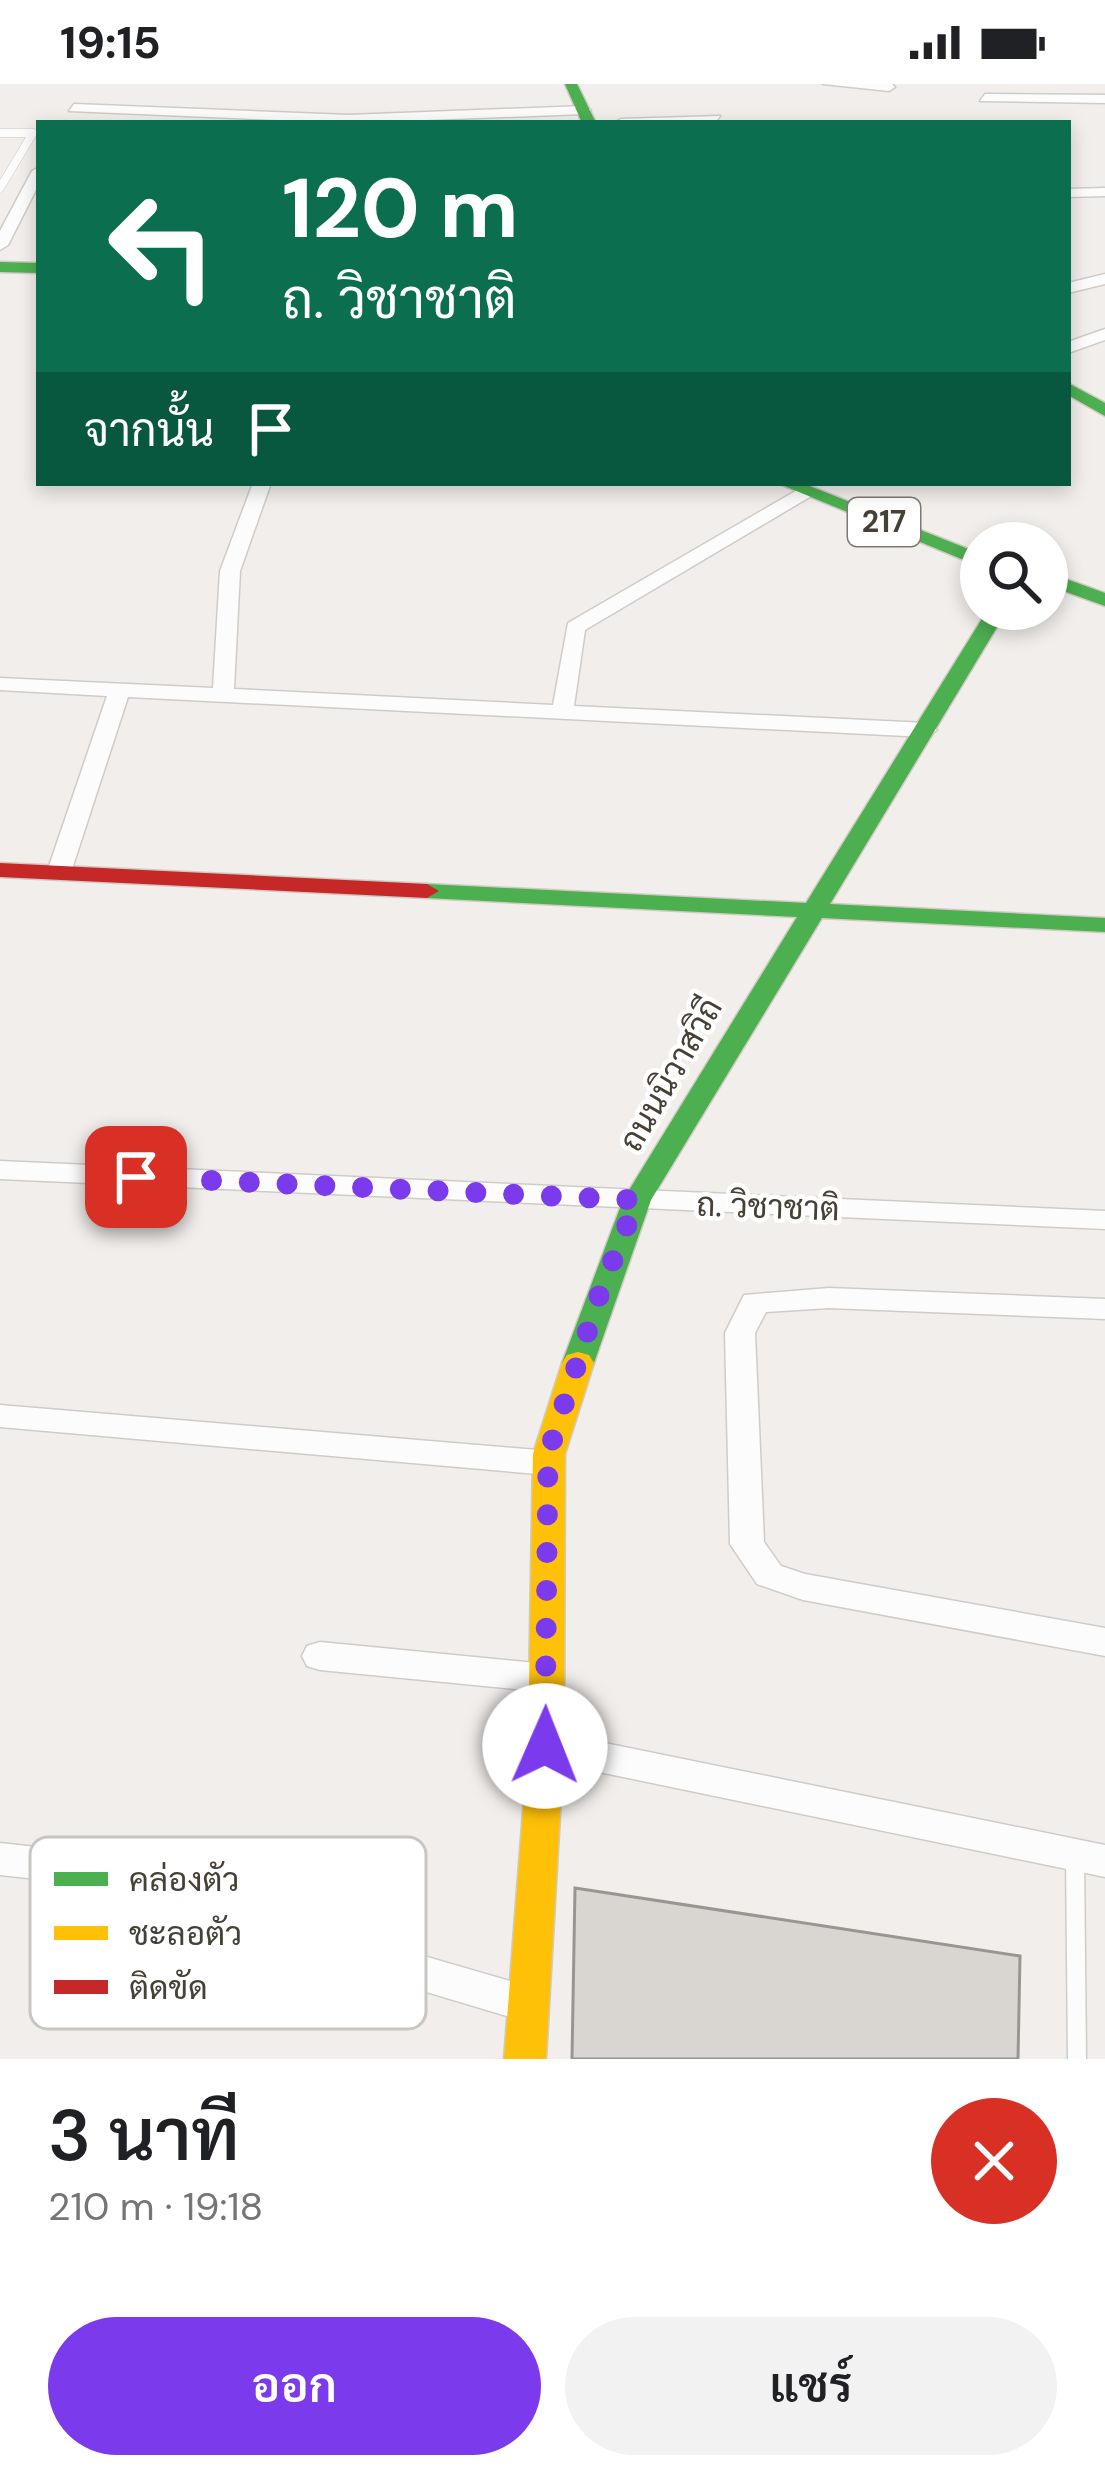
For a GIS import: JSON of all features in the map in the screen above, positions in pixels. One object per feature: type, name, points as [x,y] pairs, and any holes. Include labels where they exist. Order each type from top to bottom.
[{"type":"main road","points":[[571,84],[587,117]]},
{"type":"main road","points":[[0,255],[36,256]]},
{"type":"main road","points":[[0,267],[36,268]]},
{"type":"main road","points":[[1071,390],[1105,411]]},
{"type":"main road","name":"217","points":[[844,486],[960,534]]},
{"type":"main road","name":"217","points":[[796,487],[960,553]]},
{"type":"main road","points":[[1068,586],[1105,600]]},
{"type":"main road","name":"ถนนนิวาสวิถี","points":[[525,2059],[545,1746],[549,1463],[600,1293],[637,1200],[986,630]]},
{"type":"main road","points":[[0,870],[1105,925]]},
{"type":"street","points":[[829,84],[889,87]]},
{"type":"street","points":[[985,98],[1105,99]]},
{"type":"street","points":[[67,120],[76,102],[350,118],[587,117]]},
{"type":"street","points":[[692,120],[715,119]]},
{"type":"street","points":[[0,245],[36,177]]},
{"type":"street","points":[[1071,193],[1105,192]]},
{"type":"street","points":[[1071,287],[1105,279]]},
{"type":"street","points":[[1071,347],[1105,334]]},
{"type":"street","points":[[223,696],[230,572],[261,486]]},
{"type":"street","points":[[562,715],[575,627],[796,487]]},
{"type":"street","points":[[0,684],[926,730]]},
{"type":"street","points":[[59,872],[119,692]]},
{"type":"street","name":"ถ. วิชาชาติ","points":[[0,1171],[1105,1220]]},
{"type":"street","points":[[1105,1309],[829,1298],[754,1302],[740,1333],[747,1544],[769,1575],[803,1587],[1105,1642]]},
{"type":"street","points":[[0,1415],[549,1463]]},
{"type":"street","points":[[320,1656],[546,1678]]},
{"type":"street","points":[[545,1746],[1090,1858]]},
{"type":"street","points":[[0,1859],[30,1862]]},
{"type":"street","points":[[426,1974],[527,2004]]},
{"type":"lane","points":[[0,133],[33,133],[0,188]]},
{"type":"lane","points":[[1077,2059],[1090,1858]]},
{"type":"building","points":[[575,1888],[1020,1956],[1018,2059],[572,2059]]},
{"type":"traffic: fast","points":[[571,84],[588,120]]},
{"type":"traffic: fast","points":[[0,267],[36,268]]},
{"type":"traffic: fast","points":[[1071,390],[1105,411]]},
{"type":"traffic: fast","points":[[794,486],[960,553]]},
{"type":"traffic: fast","points":[[1068,586],[1105,600]]},
{"type":"traffic: fast","points":[[578,1363],[637,1200],[985,630]]},
{"type":"traffic: fast","points":[[427,891],[1105,925]]},
{"type":"traffic: slow","points":[[525,2059],[546,1746],[549,1454],[578,1363]]},
{"type":"traffic: jam","points":[[0,870],[427,891]]},
{"type":"route","points":[[136,1177],[637,1200],[600,1293],[548,1454],[545,1746]]}]
